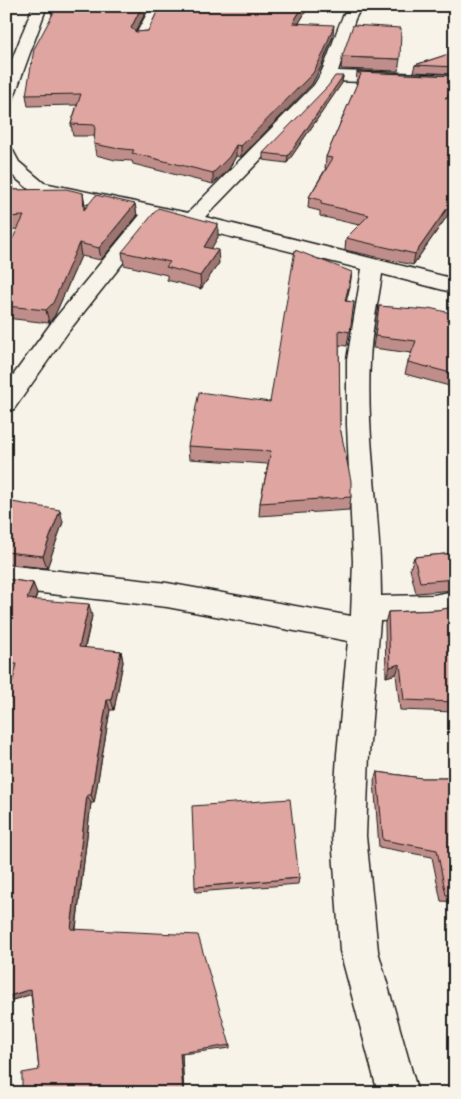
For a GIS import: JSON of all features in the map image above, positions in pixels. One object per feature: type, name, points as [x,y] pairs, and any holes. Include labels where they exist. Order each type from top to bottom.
[{"type":"street","points":[[6,97],[40,6]]},
{"type":"street","points":[[142,38],[158,6]]},
{"type":"street","points":[[192,220],[320,88],[328,76],[348,18],[355,6]]},
{"type":"street","points":[[328,76],[455,80]]},
{"type":"street","points":[[6,153],[11,165],[38,187],[192,220],[455,286]]},
{"type":"street","points":[[6,404],[60,327],[153,212]]},
{"type":"street","points":[[373,264],[358,360],[358,426],[367,561],[366,620],[353,754],[349,836],[359,951],[398,1093]]},
{"type":"street","points":[[6,577],[366,620],[455,603]]},
{"type":"building","points":[[53,6],[142,6],[131,28],[136,32],[148,31],[160,6],[303,6],[293,23],[334,25],[323,54],[313,73],[241,146],[236,145],[229,157],[213,173],[132,153],[134,150],[94,144],[95,125],[71,124],[81,94],[26,95],[34,49],[55,10],[51,10]]},
{"type":"building","points":[[353,25],[401,28],[400,59],[342,57]]},
{"type":"building","points":[[455,52],[455,67],[415,65]]},
{"type":"building","points":[[357,72],[455,76],[455,90],[445,98],[455,99],[455,197],[415,254],[346,238],[369,215],[321,204],[321,200],[309,197],[333,158],[326,157],[361,74]]},
{"type":"building","points":[[335,76],[343,76],[288,156],[263,153],[328,86]]},
{"type":"building","points":[[6,177],[11,177],[6,189]]},
{"type":"building","points":[[66,189],[83,193],[84,210],[96,195],[135,204],[99,248],[79,243],[53,303],[46,310],[6,306],[6,252],[24,216],[6,217],[6,190]]},
{"type":"building","points":[[158,208],[218,224],[204,247],[218,250],[200,276],[166,267],[170,262],[122,252]]},
{"type":"building","points":[[295,250],[352,272],[345,301],[354,302],[350,332],[339,330],[340,427],[351,481],[351,497],[260,503],[271,451],[188,446],[199,392],[270,402]]},
{"type":"building","points":[[379,306],[428,310],[429,308],[455,314],[455,374],[408,362],[416,341],[375,336]]},
{"type":"building","points":[[6,501],[60,510],[43,556],[6,552]]},
{"type":"building","points":[[455,553],[455,579],[420,582],[414,557]]},
{"type":"building","points":[[6,579],[33,583],[27,599],[89,604],[79,647],[121,651],[111,700],[107,700],[91,795],[87,795],[71,929],[198,935],[230,1045],[180,1053],[183,1093],[22,1093],[22,1073],[39,1070],[31,989],[6,997],[6,708],[17,664],[6,664]]},
{"type":"building","points":[[455,607],[455,702],[404,700],[400,664],[390,667],[388,612],[437,610]]},
{"type":"building","points":[[377,772],[422,778],[455,778],[455,896],[446,895],[437,850],[383,840]]},
{"type":"building","points":[[290,799],[299,878],[195,887],[192,806]]}]
